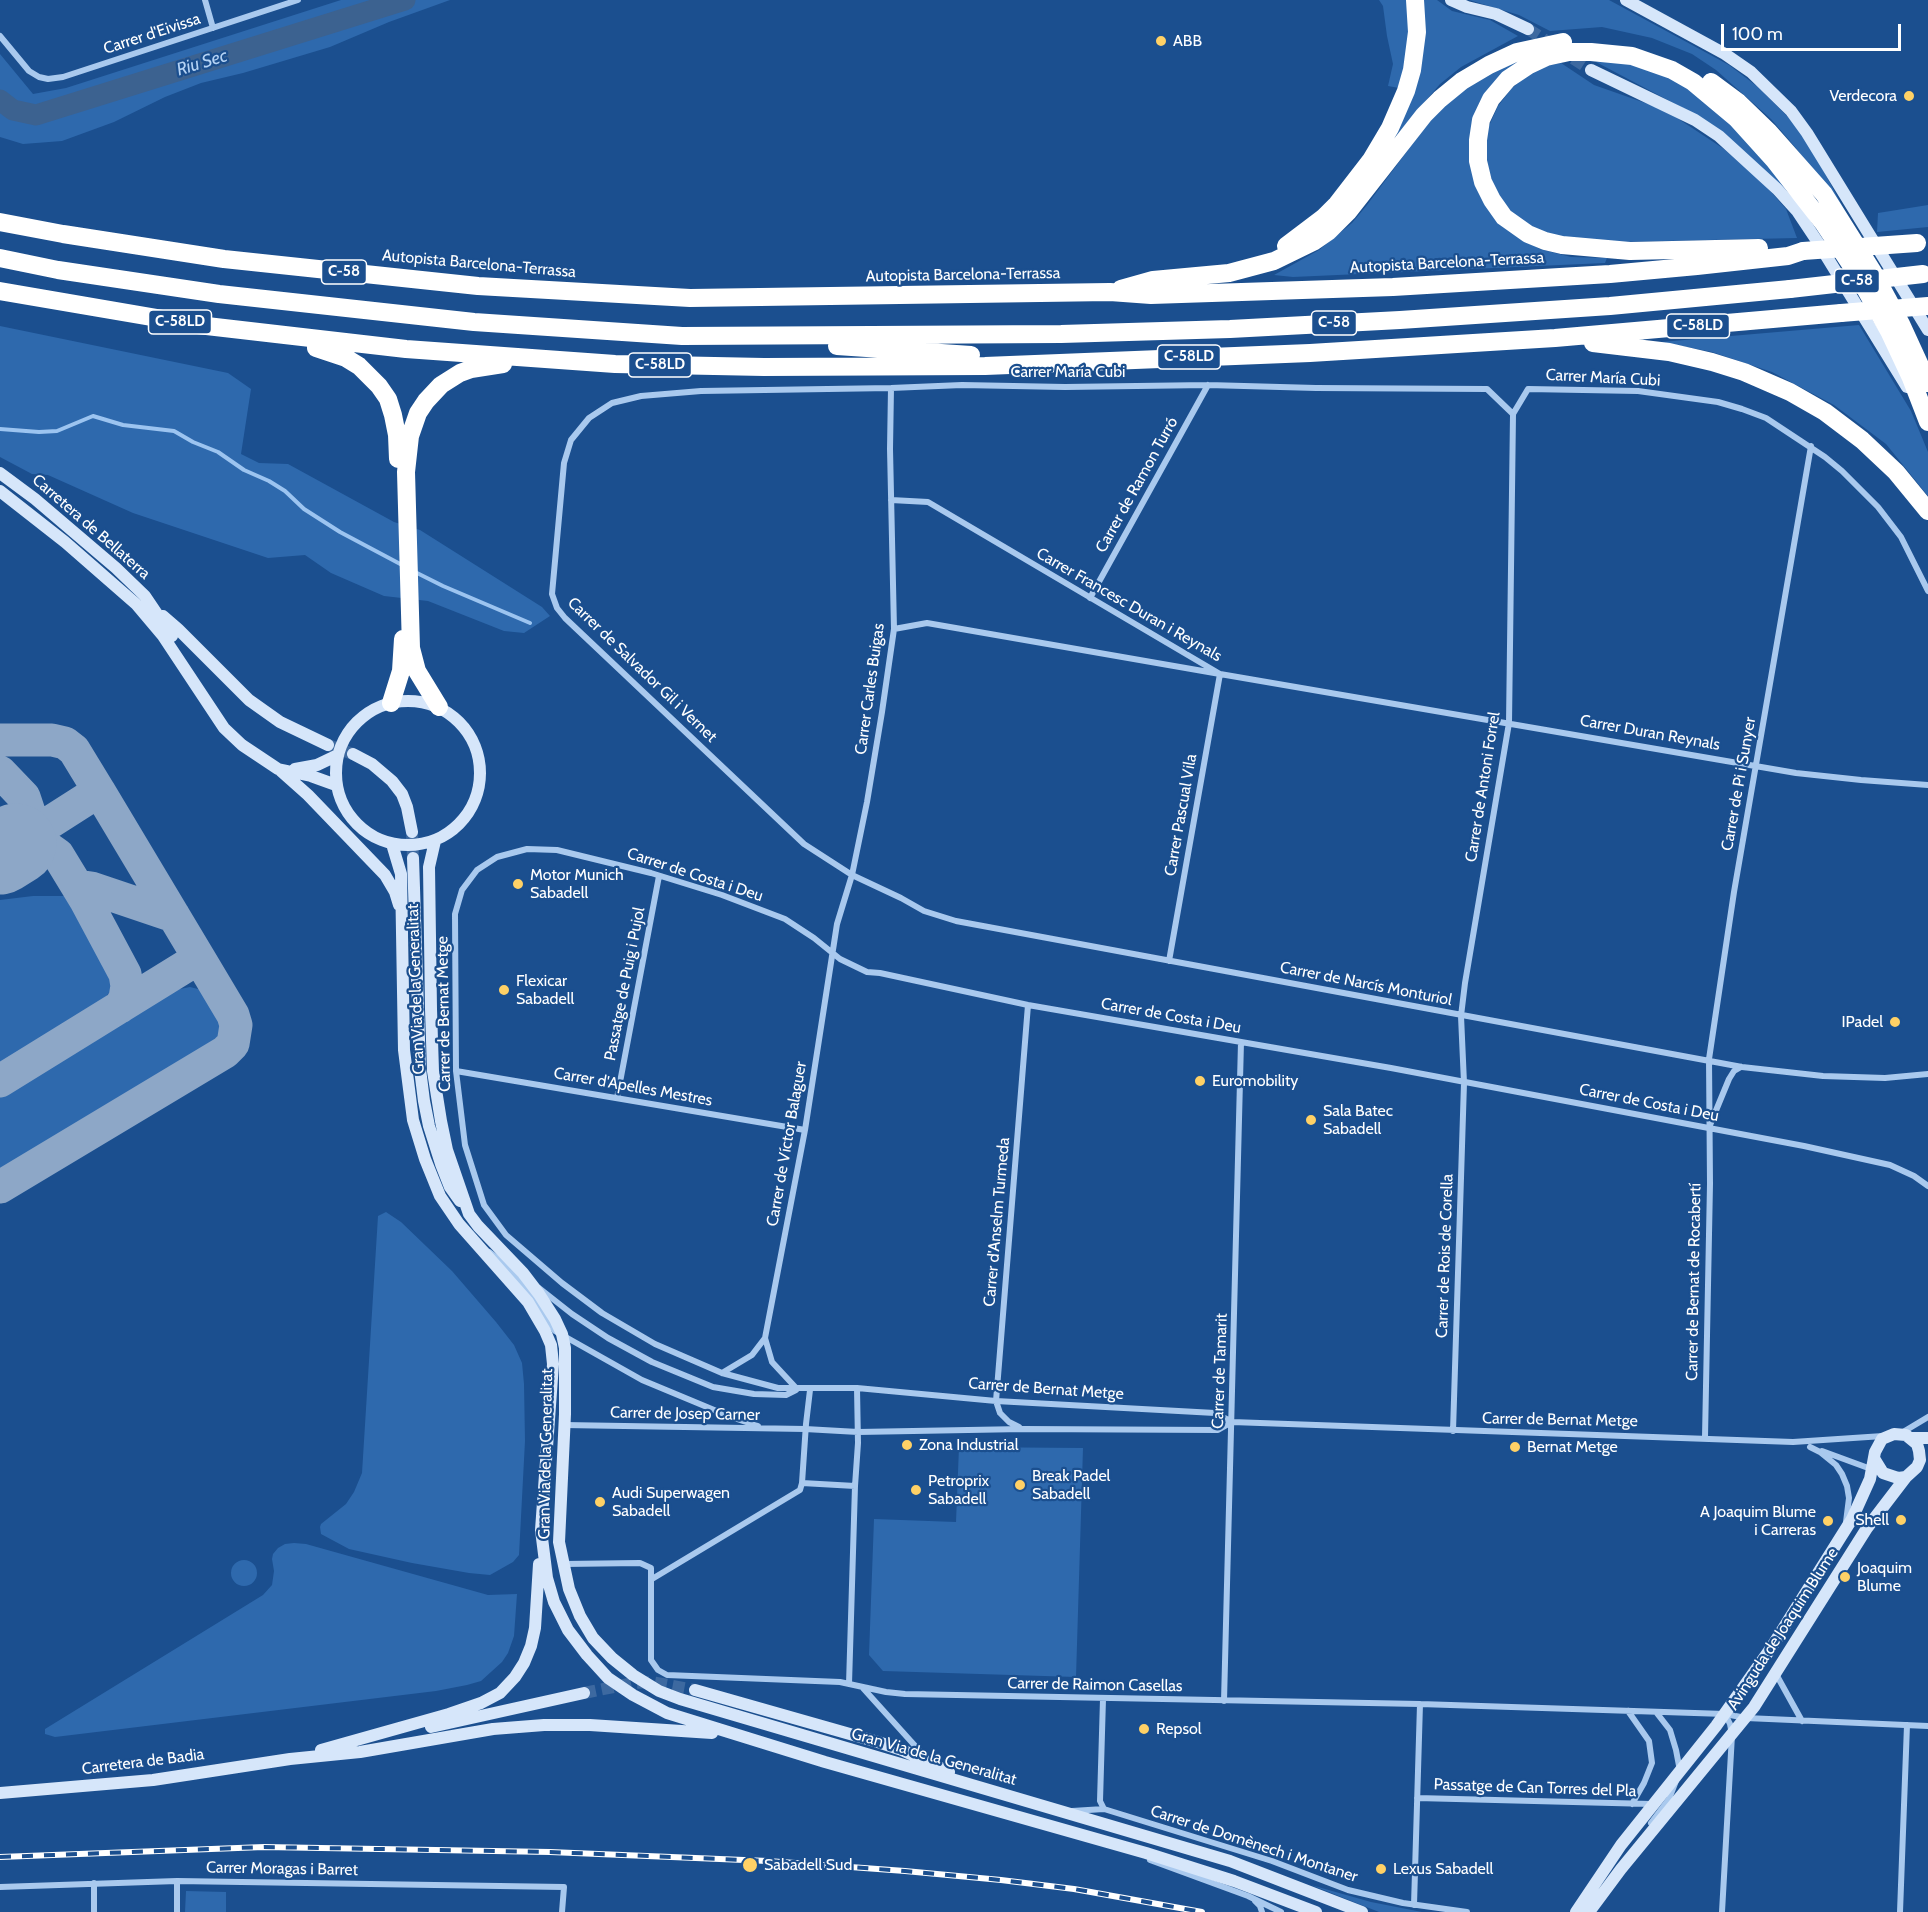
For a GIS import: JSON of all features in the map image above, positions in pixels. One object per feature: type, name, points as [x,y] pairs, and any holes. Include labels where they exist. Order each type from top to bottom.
[{"type":"highway","points":[[1250,267],[1279,251],[1323,218],[1371,160],[1399,110],[1409,81],[1416,50],[1415,0]]},
{"type":"highway","points":[[1110,292],[1153,280],[1229,273],[1274,261],[1297,252],[1329,231],[1348,212],[1424,115],[1462,81],[1517,52],[1574,40],[1629,44],[1667,56],[1722,89],[1738,102],[1797,163],[1824,194],[1873,272],[1901,324],[1928,383]]},
{"type":"highway","points":[[1791,252],[1630,251],[1563,245],[1528,234],[1504,217],[1483,182],[1478,161],[1481,120],[1495,93],[1508,79],[1529,65],[1558,54],[1591,51],[1632,56],[1672,70],[1693,82],[1736,118],[1774,160],[1824,224],[1857,274],[1888,331],[1911,378],[1927,420]]},
{"type":"highway","name":"Autopista Barcelona-Terrassa","points":[[0,222],[224,259],[478,286],[690,298],[1110,292],[1151,295],[1393,287],[1610,274],[1697,266],[1791,252],[1922,242]]},
{"type":"highway","name":"C-58","points":[[0,258],[58,270],[219,294],[474,322],[682,336],[1061,334],[1241,328],[1598,307],[1926,274]]},
{"type":"highway","name":"C-58LD","points":[[0,291],[198,325],[406,349],[615,364],[868,367],[985,366],[1310,353],[1555,338],[1928,306]]},
{"type":"highway","points":[[253,332],[330,351],[346,358],[359,366],[379,386],[391,407],[397,435],[411,648],[421,679],[439,707]]},
{"type":"highway","points":[[682,336],[1069,362]]},
{"type":"highway","points":[[1555,338],[1669,352],[1730,367],[1768,382],[1808,401],[1845,426],[1880,455],[1928,511]]},
{"type":"highway","points":[[404,531],[410,436],[418,413],[426,400],[441,385],[460,373],[496,364],[615,364]]},
{"type":"highway","points":[[391,703],[400,671],[407,611]]},
{"type":"street","points":[[205,0],[213,28]]},
{"type":"street","name":"Carrer d'Eivissa","points":[[0,36],[29,71],[48,79],[63,77],[298,0]]},
{"type":"street","points":[[1451,0],[1467,7],[1496,14],[1528,29]]},
{"type":"street","points":[[1626,0],[1725,54],[1750,72],[1791,111],[1807,133],[1928,330]]},
{"type":"street","points":[[1591,70],[1695,120],[1732,147],[1777,189],[1797,211],[1817,241],[1927,420]]},
{"type":"street","name":"Carrer María Cubi","points":[[612,403],[641,396],[702,391],[891,388],[962,384],[1065,387],[1208,385],[1316,388],[1487,388],[1514,414]]},
{"type":"street","name":"Carrer de Ramon Turró","points":[[1090,598],[1208,385]]},
{"type":"street","name":"Carrer Carles Buigas","points":[[833,953],[837,924],[852,875],[882,712],[894,629],[891,388]]},
{"type":"street","name":"Carrer María Cubi","points":[[1528,388],[1638,391],[1718,402],[1766,418],[1810,446],[1842,471],[1890,522],[1910,553],[1928,591]]},
{"type":"street","name":"Carrer de Antoni Forrel","points":[[1464,1083],[1461,1016],[1509,723],[1514,414],[1528,388]]},
{"type":"street","name":"Carrer de Salvador Gil i Vernet","points":[[612,403],[589,418],[571,440],[564,464],[552,594],[557,608],[804,844],[852,875]]},
{"type":"street","name":"Carrer de Pi i Sunyer","points":[[1708,1128],[1709,1059],[1755,765],[1810,446]]},
{"type":"street","name":"Carretera de Bellaterra","points":[[0,473],[35,499],[116,568],[145,596],[156,610],[196,678],[208,705]]},
{"type":"street","name":"Carretera de Bellaterra","points":[[0,491],[65,542],[136,604],[164,636],[224,728],[242,745],[278,769],[311,776],[336,785]]},
{"type":"street","name":"Carrer Francesc Duran i Reynals","points":[[891,500],[928,502],[1220,674],[1509,723]]},
{"type":"street","points":[[156,610],[178,628],[249,700],[280,722],[328,745]]},
{"type":"street","points":[[894,629],[927,623],[1220,674]]},
{"type":"street","name":"Carrer Pascual Vila","points":[[1169,961],[1220,674]]},
{"type":"street","points":[[418,701],[439,707],[457,720],[471,738],[479,760],[477,794],[468,814],[454,830],[435,841],[414,846],[392,844],[372,837],[355,823],[343,805],[336,785],[338,755],[345,738],[359,720],[379,707],[391,703],[418,701]]},
{"type":"street","name":"Carrer Duran Reynals","points":[[1509,723],[1796,772],[1928,785]]},
{"type":"street","points":[[353,754],[372,764],[392,781],[402,794],[412,832]]},
{"type":"street","points":[[278,769],[308,767],[338,755]]},
{"type":"street","points":[[278,769],[314,801],[385,875],[401,911]]},
{"type":"street","name":"Gran Via de la Generalitat","points":[[435,841],[429,867],[433,1071],[447,1150],[469,1214],[523,1273],[555,1319],[562,1334],[565,1365],[559,1542],[569,1589],[580,1616],[593,1638],[633,1675],[659,1691],[778,1729],[1230,1861],[1362,1912]]},
{"type":"street","name":"Gran Via de la Generalitat","points":[[392,844],[401,874],[404,1050],[413,1120],[440,1196],[459,1224],[528,1302],[551,1345],[553,1364],[541,1530],[547,1578],[554,1602],[568,1630],[587,1655],[608,1678],[633,1695],[667,1713],[825,1762],[1093,1838],[1234,1881],[1316,1912]]},
{"type":"street","name":"Carrer de Costa i Deu","points":[[455,914],[462,890],[477,870],[496,857],[527,849],[558,850],[722,895],[785,920],[840,959],[867,972],[1028,1005],[1708,1128],[1890,1165],[1914,1176],[1928,1186]]},
{"type":"street","points":[[413,858],[420,1069],[424,1101],[429,1126],[450,1187],[469,1214]]},
{"type":"street","name":"Carrer de Narcís Monturiol","points":[[852,875],[924,911],[956,921],[1461,1016],[1742,1066],[1823,1076],[1885,1078],[1928,1074]]},
{"type":"street","name":"Passatge de Puig i Pujol","points":[[617,1098],[659,876]]},
{"type":"street","name":"Carrer de Bernat Metge","points":[[455,914],[456,1071],[465,1145],[484,1205],[506,1235],[562,1283],[602,1313],[655,1344],[722,1373],[771,1387],[857,1388],[996,1401],[1215,1413],[1232,1422],[1453,1431],[1704,1437],[1792,1442],[1887,1436]]},
{"type":"street","name":"Carrer de Víctor Balaguer","points":[[765,1338],[805,1130],[833,953]]},
{"type":"street","name":"Carrer d'Anselm Turmeda","points":[[996,1401],[1028,1005]]},
{"type":"street","name":"Carrer de Tamarit","points":[[1224,1701],[1241,1042]]},
{"type":"street","points":[[1708,1128],[1729,1079],[1734,1071],[1742,1066]]},
{"type":"street","name":"Carrer d'Apelles Mestres","points":[[456,1071],[805,1130]]},
{"type":"street","name":"Carrer de Rois de Corella","points":[[1453,1431],[1464,1083]]},
{"type":"street","name":"Carrer de Bernat de Rocabertí","points":[[1704,1437],[1710,1184],[1708,1128]]},
{"type":"street","points":[[475,1242],[502,1262],[531,1295],[555,1331],[642,1380],[764,1429]]},
{"type":"street","name":"Carrer de Bernat Metge","points":[[523,1273],[572,1314],[608,1338],[652,1362],[713,1387],[765,1395],[786,1395],[797,1389]]},
{"type":"street","points":[[722,1373],[752,1355],[765,1338]]},
{"type":"street","points":[[765,1338],[772,1362],[797,1389]]},
{"type":"street","points":[[849,1683],[858,1432],[857,1388]]},
{"type":"street","points":[[564,1564],[640,1563],[651,1568],[652,1579],[800,1490],[810,1389]]},
{"type":"street","points":[[996,1401],[1000,1413],[1009,1422],[1023,1429]]},
{"type":"street","points":[[1906,1436],[1928,1417]]},
{"type":"street","name":"Carrer de Bernat Metge","points":[[806,1429],[858,1432],[1023,1429],[1218,1430],[1232,1422]]},
{"type":"street","name":"Carrer de Josep Carner","points":[[564,1425],[806,1429]]},
{"type":"street","points":[[1877,1468],[1878,1445],[1887,1436],[1928,1438]]},
{"type":"street","points":[[1792,1442],[1877,1468],[1894,1478],[1906,1477],[1922,1465],[1920,1452],[1906,1436]]},
{"type":"street","points":[[1809,1447],[1820,1452],[1836,1465],[1847,1486],[1849,1504],[1844,1533]]},
{"type":"street","name":"Avinguda de Joaquim Blume","points":[[1576,1912],[1599,1876],[1652,1804],[1725,1714],[1772,1648],[1844,1533],[1877,1468]]},
{"type":"street","name":"Avinguda de Joaquim Blume","points":[[1589,1912],[1746,1718],[1867,1528],[1906,1477]]},
{"type":"street","points":[[802,1483],[855,1486]]},
{"type":"street","points":[[290,1759],[449,1714],[481,1703],[500,1693],[515,1677],[531,1646],[535,1628],[541,1530]]},
{"type":"street","name":"Carrer de Raimon Casellas","points":[[652,1579],[651,1660],[654,1666],[663,1673],[686,1676],[808,1679],[849,1683],[905,1695],[1420,1704],[1725,1714],[1746,1718],[1928,1726]]},
{"type":"street","points":[[1776,1673],[1802,1721]]},
{"type":"street","points":[[861,1686],[930,1763]]},
{"type":"street","points":[[695,1690],[902,1750],[997,1792]]},
{"type":"street","points":[[290,1759],[584,1693]]},
{"type":"street","points":[[1103,1699],[1100,1801],[1104,1809]]},
{"type":"street","points":[[1414,1905],[1420,1704]]},
{"type":"street","points":[[1628,1711],[1649,1741],[1652,1762],[1644,1783],[1632,1804]]},
{"type":"street","points":[[1656,1712],[1670,1730],[1680,1771]]},
{"type":"street","points":[[1722,1912],[1732,1735],[1725,1714]]},
{"type":"street","points":[[290,1759],[360,1752],[493,1729],[544,1725],[639,1727],[740,1736]]},
{"type":"street","points":[[1900,1912],[1907,1725]]},
{"type":"street","name":"Carretera de Badia","points":[[0,1793],[153,1780],[290,1759]]},
{"type":"street","name":"Avinguda de Joaquim Blume","points":[[1637,1850],[1649,1826],[1674,1790],[1680,1771]]},
{"type":"street","name":"Passatge de Can Torres del Pla","points":[[1417,1798],[1652,1804]]},
{"type":"street","name":"Carrer de Domènech i Montaner","points":[[1065,1812],[1104,1809],[1272,1861],[1348,1890],[1414,1905],[1467,1912]]},
{"type":"street","points":[[1093,1838],[1252,1898],[1281,1912]]},
{"type":"street","points":[[177,1881],[177,1912]]},
{"type":"street","name":"Carrer Moragas i Barret","points":[[0,1887],[177,1881],[564,1887],[562,1912]]},
{"type":"street","points":[[94,1883],[94,1912]]},
{"type":"street","points":[[1252,1898],[1260,1906],[1262,1912]]},
{"type":"shaded area","points":[[341,0],[450,0],[330,47],[201,83],[165,97],[114,122],[62,141],[23,144],[0,137],[0,54],[33,94],[66,88]]},
{"type":"shaded area","points":[[1379,0],[1408,0],[1408,57],[1399,88],[1388,86],[1393,64],[1383,6]]},
{"type":"shaded area","points":[[1420,0],[1437,0],[1452,11],[1490,20],[1518,36],[1461,67],[1440,84],[1390,143]]},
{"type":"shaded area","points":[[1469,0],[1609,0],[1729,65],[1758,87],[1794,123],[1810,146],[1850,220],[1771,119],[1716,70],[1692,54],[1652,38],[1602,27],[1550,31],[1519,15]]},
{"type":"shaded area","points":[[1526,57],[1481,103],[1472,122],[1469,151],[1519,238],[1540,249],[1571,257],[1607,258],[1605,263],[1293,277],[1274,275],[1319,250],[1352,223],[1431,119],[1458,94],[1488,73]]},
{"type":"shaded area","points":[[1596,62],[1624,62],[1669,76],[1709,103],[1732,124],[1790,191],[1789,194],[1696,115]]},
{"type":"shaded area","points":[[1561,63],[1594,85],[1651,105],[1677,118],[1724,149],[1766,186],[1786,209],[1797,238],[1617,242],[1563,238],[1545,233],[1519,220],[1501,200],[1493,184],[1486,149],[1488,128],[1498,106],[1512,88],[1529,74],[1545,66]]},
{"type":"shaded area","points":[[1928,205],[1928,227],[1877,232],[1878,213]]},
{"type":"shaded area","points":[[1859,325],[1911,411],[1928,452],[1928,496],[1886,444],[1834,405],[1772,372],[1712,352],[1661,342]]},
{"type":"shaded area","points":[[0,326],[228,373],[251,389],[241,454],[259,463],[288,464],[394,522],[420,530],[542,607],[550,616],[524,633],[504,631],[428,601],[384,596],[331,573],[305,555],[268,558],[133,513],[48,475],[32,474],[0,457]]},
{"type":"shaded area","points":[[33,896],[65,896],[95,944],[112,982],[112,989],[86,1014],[0,1066],[0,900]]},
{"type":"shaded area","points":[[190,987],[202,990],[216,1006],[221,1031],[215,1042],[193,1060],[0,1175],[0,1090],[153,998],[165,992]]},
{"type":"shaded area","points":[[386,1212],[401,1222],[452,1271],[514,1345],[522,1363],[525,1441],[519,1555],[513,1562],[490,1575],[412,1563],[349,1549],[321,1534],[321,1524],[346,1504],[362,1473],[378,1216]]},
{"type":"shaded area","points":[[959,1447],[1083,1448],[1076,1677],[883,1671],[869,1655],[874,1519],[956,1522]]},
{"type":"shaded area","points":[[285,1544],[306,1544],[488,1595],[517,1594],[514,1636],[508,1653],[502,1662],[481,1681],[436,1691],[55,1737],[45,1734],[45,1729],[263,1595],[272,1585],[273,1554]]},
{"type":"shaded area","points":[[244,1560],[253,1564],[257,1573],[253,1582],[244,1586],[235,1582],[231,1573],[235,1564]]},
{"type":"shaded area","points":[[1311,1885],[1371,1902],[1422,1912],[1379,1912]]},
{"type":"shaded area","points":[[186,1891],[226,1892],[226,1912],[185,1912]]},
{"type":"waterway","name":"Riu Sec","points":[[0,100],[13,110],[36,115],[405,0]]},
{"type":"waterway","points":[[0,429],[57,431],[93,416],[123,425],[174,431],[218,452],[244,470],[269,481],[285,491],[304,509],[340,532],[404,566]]},
{"type":"waterway","points":[[413,571],[530,623]]},
{"type":"taxiway","points":[[0,740],[52,740],[65,743],[74,750],[99,791]]},
{"type":"taxiway","points":[[0,772],[24,797],[29,812],[28,825],[16,844]]},
{"type":"taxiway","points":[[0,1081],[199,958],[99,791],[16,844]]},
{"type":"taxiway","points":[[16,844],[29,840],[44,845],[58,855],[86,901],[125,974],[127,986],[125,998],[120,1007]]},
{"type":"taxiway","points":[[77,886],[91,888],[174,916]]},
{"type":"taxiway","points":[[0,1187],[225,1052],[233,1044],[236,1025],[233,1015],[199,958]]},
{"type":"runway","points":[[0,854],[16,844]]},
{"type":"tunnel","points":[[1528,29],[1591,70]]},
{"type":"tunnel","points":[[328,745],[353,754]]},
{"type":"tunnel","points":[[412,832],[413,858]]},
{"type":"tunnel","points":[[584,1693],[633,1683],[652,1682],[695,1690]]},
{"type":"railway","points":[[0,1857],[264,1847],[550,1852],[768,1861],[1001,1880],[1074,1889],[1202,1912]]},
{"type":"place","name":"ABB","points":[[1161,41]]},
{"type":"place","name":"Verdecora","points":[[1909,96]]},
{"type":"place","name":"Motor Munich Sabadell","points":[[518,884]]},
{"type":"place","name":"Flexicar Sabadell","points":[[504,990]]},
{"type":"place","name":"IPadel","points":[[1895,1022]]},
{"type":"place","name":"Euromobility","points":[[1200,1081]]},
{"type":"place","name":"Sala Batec Sabadell","points":[[1311,1120]]},
{"type":"place","name":"Zona Industrial","points":[[907,1445]]},
{"type":"place","name":"Bernat Metge","points":[[1515,1447]]},
{"type":"place","name":"Break Padel Sabadell","points":[[1020,1485]]},
{"type":"place","name":"Petroprix Sabadell","points":[[916,1490]]},
{"type":"place","name":"Audi Superwagen Sabadell","points":[[600,1502]]},
{"type":"place","name":"Shell","points":[[1901,1520]]},
{"type":"place","name":"A Joaquim Blume i Carreras","points":[[1828,1521]]},
{"type":"place","name":"Joaquim Blume","points":[[1845,1577]]},
{"type":"place","name":"Repsol","points":[[1144,1729]]},
{"type":"place","name":"Sabadell Sud","points":[[750,1865]]},
{"type":"place","name":"Lexus Sabadell","points":[[1381,1869]]}]
